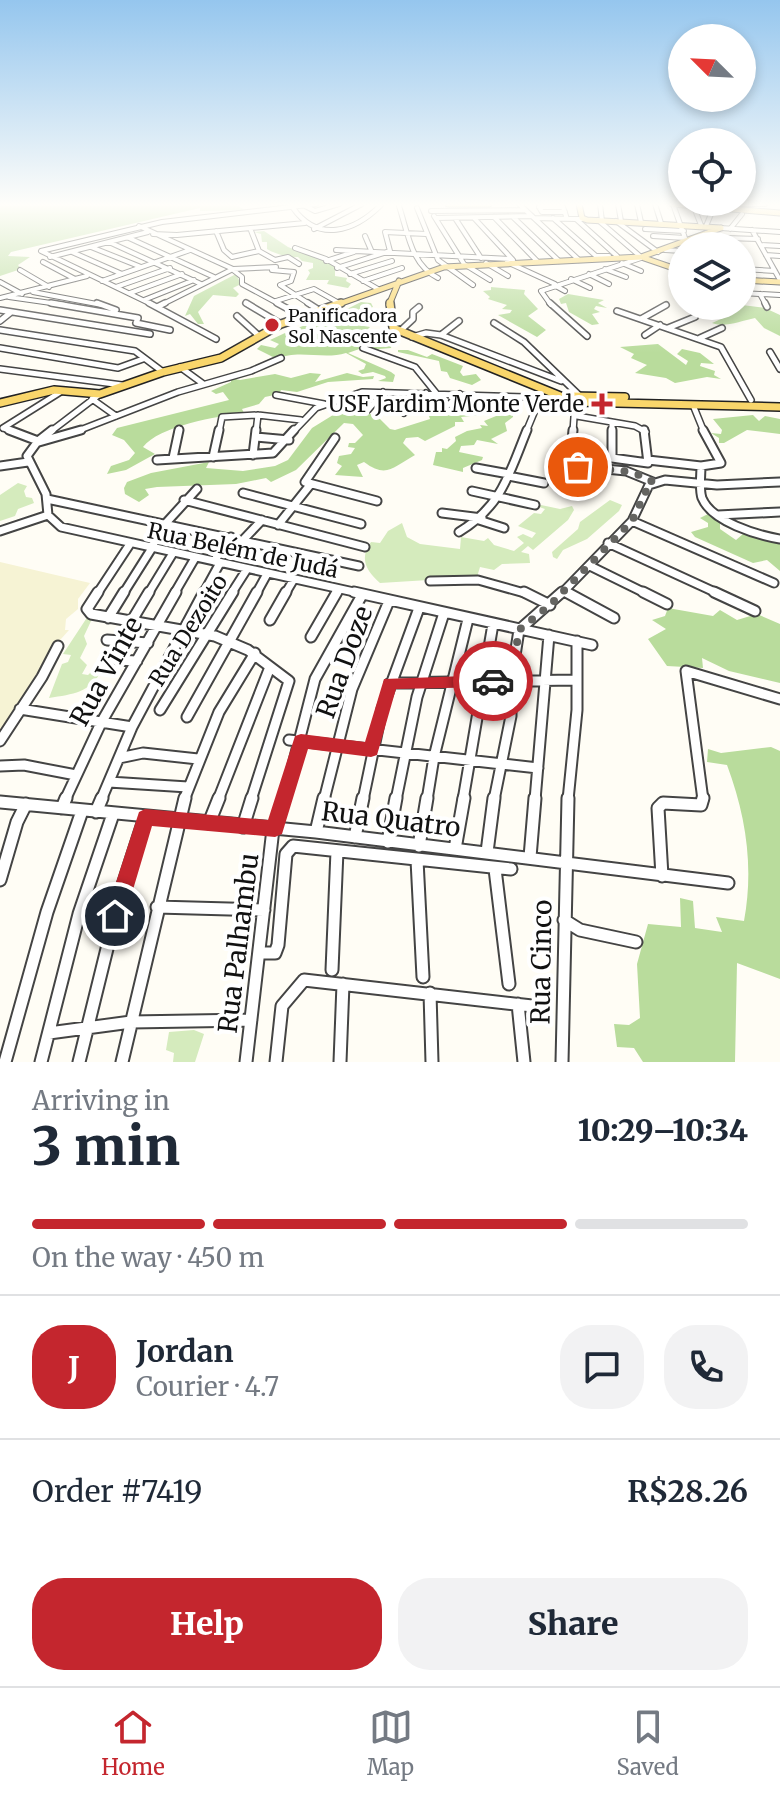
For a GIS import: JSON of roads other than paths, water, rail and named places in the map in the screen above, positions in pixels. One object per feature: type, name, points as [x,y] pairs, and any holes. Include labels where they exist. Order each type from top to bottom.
[{"type":"main road","points":[[0,403],[65,389],[96,397],[163,372],[227,356],[281,324],[444,267],[483,260],[559,261],[641,257],[652,254]]},
{"type":"main road","points":[[641,257],[668,266]]},
{"type":"main road","points":[[756,280],[780,281]]},
{"type":"main road","points":[[399,281],[388,307],[390,323],[399,332],[572,398],[693,405],[780,404]]},
{"type":"main road","points":[[572,398],[751,400],[780,404]]},
{"type":"street","points":[[44,254],[87,276],[130,293],[216,339]]},
{"type":"street","points":[[48,257],[63,254]]},
{"type":"street","points":[[74,254],[122,274]]},
{"type":"street","points":[[106,254],[141,267]]},
{"type":"street","points":[[136,254],[201,284]]},
{"type":"street","points":[[166,254],[214,277]]},
{"type":"street","points":[[102,281],[179,254]]},
{"type":"street","points":[[198,254],[233,270],[242,277],[242,284],[301,316]]},
{"type":"street","points":[[228,254],[232,257],[247,254]]},
{"type":"street","points":[[262,254],[275,264]]},
{"type":"street","points":[[308,254],[378,289]]},
{"type":"street","points":[[326,261],[346,254]]},
{"type":"street","points":[[337,268],[381,254],[411,277]]},
{"type":"street","points":[[413,254],[426,272],[438,278]]},
{"type":"street","points":[[419,254],[483,260],[508,276]]},
{"type":"street","points":[[479,254],[483,260]]},
{"type":"street","points":[[505,254],[511,261],[565,291]]},
{"type":"street","points":[[530,254],[537,261]]},
{"type":"street","points":[[551,254],[559,261]]},
{"type":"street","points":[[572,254],[579,260]]},
{"type":"street","points":[[594,254],[641,257]]},
{"type":"street","points":[[637,254],[641,257]]},
{"type":"street","points":[[436,255],[444,267],[473,285]]},
{"type":"street","points":[[766,255],[780,256]]},
{"type":"street","points":[[766,255],[780,281]]},
{"type":"street","points":[[459,256],[464,264],[490,280]]},
{"type":"street","points":[[587,336],[541,293],[571,279],[641,257]]},
{"type":"street","points":[[266,269],[288,258],[299,264]]},
{"type":"street","points":[[350,274],[392,261]]},
{"type":"street","points":[[43,262],[75,279]]},
{"type":"street","points":[[622,263],[641,271]]},
{"type":"street","points":[[771,265],[780,265]]},
{"type":"street","points":[[756,267],[775,271]]},
{"type":"street","points":[[116,287],[170,268]]},
{"type":"street","points":[[363,281],[402,268]]},
{"type":"street","points":[[157,307],[233,270],[266,269],[294,272],[291,281],[281,284],[319,310]]},
{"type":"street","points":[[605,269],[626,277]]},
{"type":"street","points":[[20,270],[49,287]]},
{"type":"street","points":[[130,293],[182,274]]},
{"type":"street","points":[[589,274],[609,284]]},
{"type":"street","points":[[3,297],[33,292],[87,276]]},
{"type":"street","points":[[571,279],[590,288]]},
{"type":"street","points":[[144,300],[194,280]]},
{"type":"street","points":[[0,282],[22,294]]},
{"type":"street","points":[[276,301],[315,289],[339,303]]},
{"type":"street","points":[[33,292],[89,300],[138,318],[136,323],[170,330]]},
{"type":"street","points":[[756,294],[780,295]]},
{"type":"street","points":[[760,294],[767,307]]},
{"type":"street","points":[[3,297],[122,313]]},
{"type":"street","points":[[246,303],[281,324]]},
{"type":"street","points":[[641,319],[666,305]]},
{"type":"street","points":[[399,332],[413,319],[413,312],[419,307]]},
{"type":"street","points":[[0,310],[150,334]]},
{"type":"street","points":[[617,311],[700,338],[726,352],[751,400]]},
{"type":"street","points":[[0,321],[10,313]]},
{"type":"street","points":[[237,316],[258,335]]},
{"type":"street","points":[[668,328],[688,320]]},
{"type":"street","points":[[441,335],[459,321]]},
{"type":"street","points":[[494,323],[524,342],[561,381],[572,398],[577,416],[569,447],[575,465],[646,476],[653,482]]},
{"type":"street","points":[[645,335],[660,325]]},
{"type":"street","points":[[700,338],[722,328]]},
{"type":"street","points":[[0,330],[138,352],[163,372]]},
{"type":"street","points":[[412,337],[426,333],[441,335],[561,381]]},
{"type":"street","points":[[0,348],[117,368],[143,359]]},
{"type":"street","points":[[363,348],[417,368],[430,378],[436,393]]},
{"type":"street","points":[[780,354],[770,352],[780,369]]},
{"type":"street","points":[[65,389],[3,428],[38,442],[202,383],[263,369],[281,358]]},
{"type":"street","points":[[180,367],[202,383]]},
{"type":"street","points":[[0,369],[122,385]]},
{"type":"street","points":[[157,460],[273,453],[289,440],[301,420],[324,404],[362,392],[572,398]]},
{"type":"street","points":[[368,410],[383,392]]},
{"type":"street","points":[[404,413],[426,393]]},
{"type":"street","points":[[446,407],[460,394]]},
{"type":"street","points":[[276,395],[324,404]]},
{"type":"street","points":[[459,532],[481,519],[500,497],[541,396]]},
{"type":"street","points":[[0,531],[48,515],[47,499],[28,462],[28,454],[38,442],[96,397],[116,416]]},
{"type":"street","points":[[612,424],[612,456],[618,460],[701,466],[721,463],[696,419],[693,405]]},
{"type":"street","points":[[213,457],[220,419],[226,416],[258,415],[301,420]]},
{"type":"street","points":[[253,455],[258,415]]},
{"type":"street","points":[[577,416],[635,426],[646,431],[648,461]]},
{"type":"street","points":[[173,458],[179,429]]},
{"type":"street","points":[[256,437],[289,440]]},
{"type":"street","points":[[278,525],[293,507],[335,438]]},
{"type":"street","points":[[0,466],[28,462]]},
{"type":"street","points":[[701,466],[702,498],[718,515],[751,534],[780,539]]},
{"type":"street","points":[[476,468],[544,483]]},
{"type":"street","points":[[487,852],[499,765],[511,716],[511,681],[519,630],[550,605],[632,521],[653,482],[780,482]]},
{"type":"street","points":[[308,484],[377,501]]},
{"type":"street","points":[[108,618],[166,523],[197,489]]},
{"type":"street","points":[[472,491],[535,505]]},
{"type":"street","points":[[243,493],[361,524]]},
{"type":"street","points":[[47,499],[359,566]]},
{"type":"street","points":[[184,500],[365,547]]},
{"type":"street","points":[[718,515],[780,512]]},
{"type":"street","points":[[442,513],[481,519],[504,528]]},
{"type":"street","name":"Rua Belém de Judá","points":[[48,515],[61,527],[130,544],[592,645]]},
{"type":"street","points":[[243,540],[262,520]]},
{"type":"street","points":[[632,521],[774,583]]},
{"type":"street","points":[[96,812],[132,727],[186,629],[231,537]]},
{"type":"street","points":[[608,543],[755,611]]},
{"type":"street","points":[[130,544],[87,609],[92,615],[186,629],[230,640],[255,653],[289,681],[243,827]]},
{"type":"street","points":[[131,622],[173,553]]},
{"type":"street","name":"Rua Vinte","points":[[62,808],[101,723],[195,558]]},
{"type":"street","points":[[590,566],[667,604]]},
{"type":"street","name":"Rua Dezoito","points":[[160,710],[247,569]]},
{"type":"street","points":[[187,717],[267,574]]},
{"type":"street","points":[[270,620],[294,579]]},
{"type":"street","points":[[430,581],[488,579],[511,586],[550,605]]},
{"type":"street","points":[[311,637],[339,589]]},
{"type":"street","points":[[564,591],[614,618]]},
{"type":"street","name":"Rua Doze","points":[[274,829],[301,741],[315,679],[362,595]]},
{"type":"street","name":"Rua Doze","points":[[316,832],[352,689],[389,601]]},
{"type":"street","points":[[355,837],[371,750],[390,683],[419,608]]},
{"type":"street","points":[[388,842],[404,754],[430,647],[444,613]]},
{"type":"street","points":[[419,846],[434,757],[468,619]]},
{"type":"street","points":[[455,849],[493,624]]},
{"type":"street","points":[[530,857],[549,635]]},
{"type":"street","points":[[107,640],[148,643]]},
{"type":"street","points":[[390,683],[575,680],[577,641]]},
{"type":"street","points":[[0,741],[42,677],[58,646]]},
{"type":"street","points":[[122,1062],[188,787],[231,689],[255,653]]},
{"type":"street","points":[[116,660],[137,661]]},
{"type":"street","points":[[209,823],[270,667]]},
{"type":"street","points":[[662,876],[658,808],[663,803],[701,805],[703,799],[686,671],[780,699]]},
{"type":"street","name":"Rua Cinco","points":[[562,1062],[565,862],[569,772],[577,710],[575,680]]},
{"type":"street","points":[[20,709],[132,727]]},
{"type":"street","points":[[289,740],[538,768]]},
{"type":"street","points":[[119,758],[143,753],[198,759]]},
{"type":"street","points":[[0,766],[24,765],[76,775]]},
{"type":"street","points":[[109,782],[188,787]]},
{"type":"street","name":"Rua Quatro","points":[[0,802],[316,832],[728,883]]},
{"type":"street","points":[[1,874],[17,822],[26,804]]},
{"type":"street","points":[[5,1062],[47,912],[82,811]]},
{"type":"street","points":[[41,1062],[83,901],[113,814]]},
{"type":"street","points":[[79,1062],[122,888],[145,817]]},
{"type":"street","name":"Rua Palhambu","points":[[246,1062],[274,829]]},
{"type":"street","points":[[259,953],[275,953],[278,945],[289,848],[511,869]]},
{"type":"street","points":[[332,970],[337,851]]},
{"type":"street","points":[[417,860],[423,977]]},
{"type":"street","points":[[495,869],[509,984]]},
{"type":"street","points":[[157,907],[264,910]]},
{"type":"street","points":[[564,920],[580,930],[636,942]]},
{"type":"street","points":[[276,1062],[282,1006],[304,980],[541,1007]]},
{"type":"street","points":[[340,1062],[343,984]]},
{"type":"street","points":[[430,993],[432,1062]]},
{"type":"street","points":[[518,1004],[524,1062]]},
{"type":"street","points":[[49,1033],[131,1022],[251,1020]]},
{"type":"place","name":"Panificadora Sol Nascente","points":[[272,325]]},
{"type":"place","name":"USF Jardim Monte Verde","points":[[602,404]]}]
